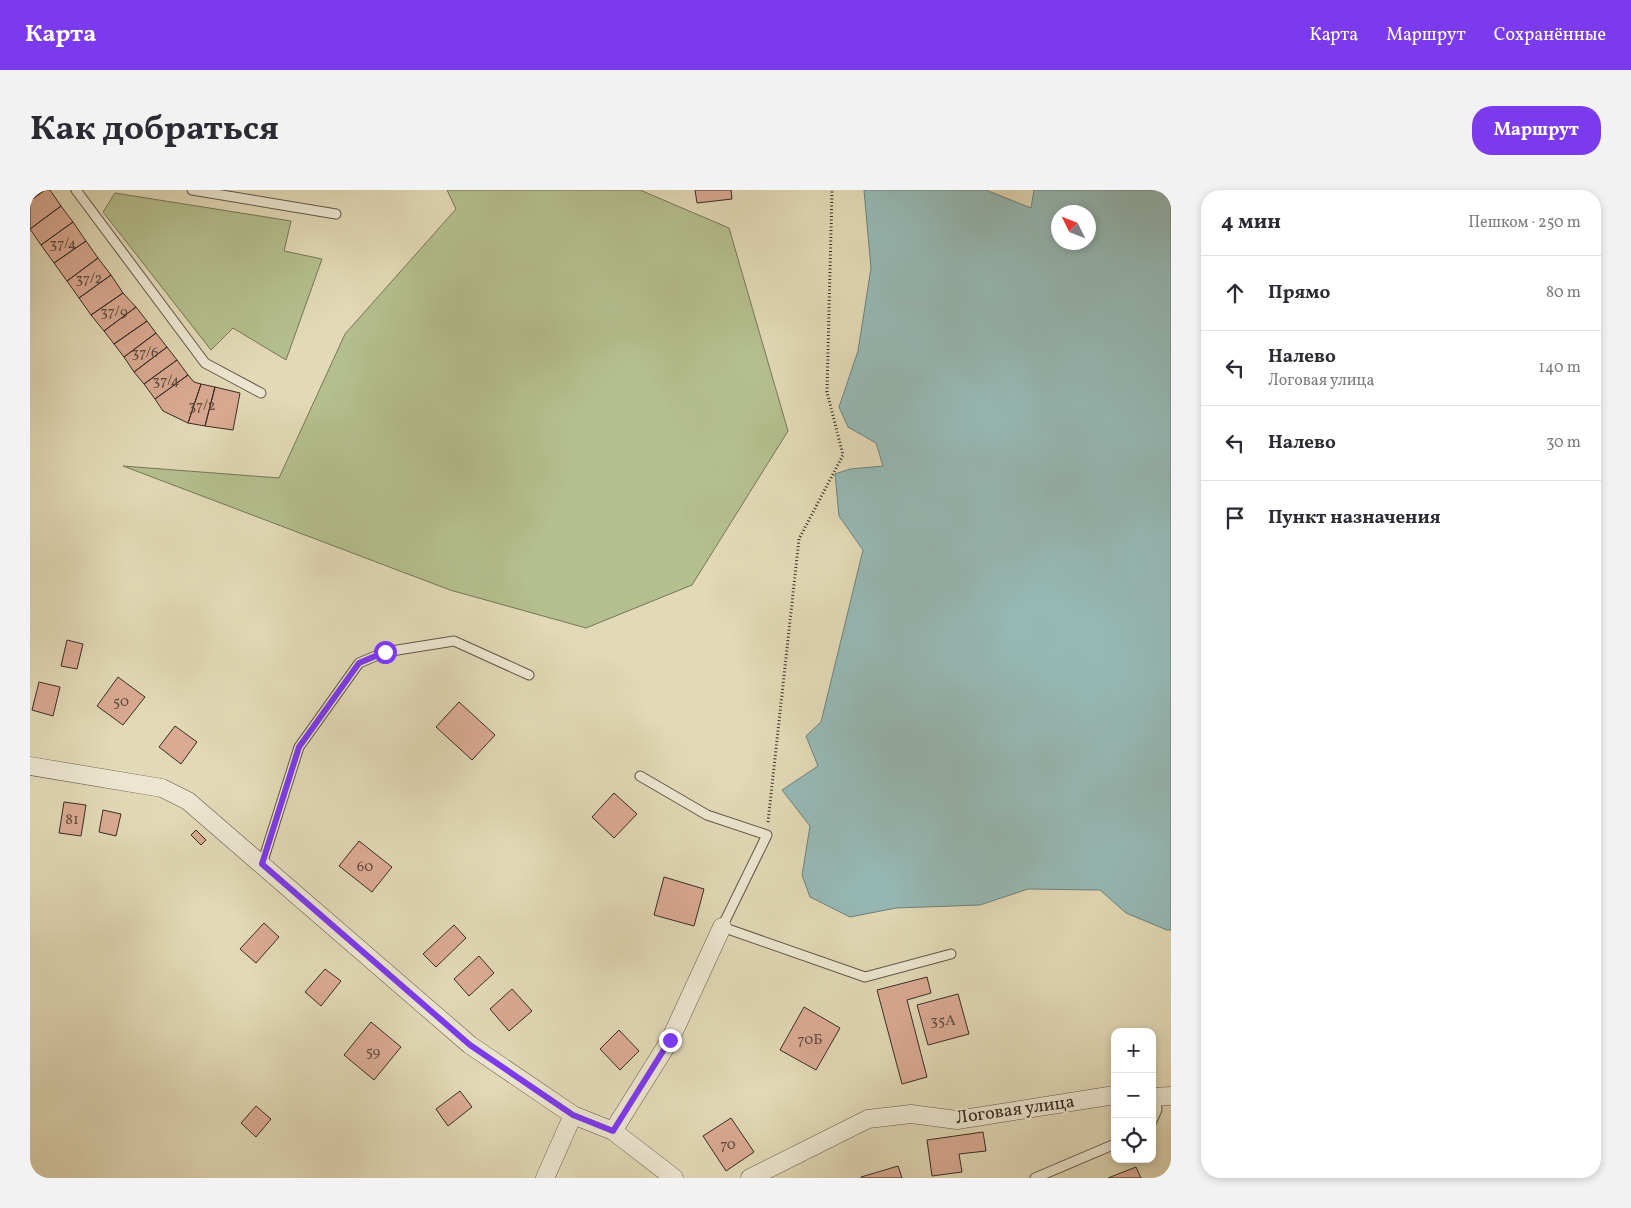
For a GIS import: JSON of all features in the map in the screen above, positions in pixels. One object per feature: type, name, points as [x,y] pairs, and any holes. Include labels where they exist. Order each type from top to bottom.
[{"type":"street","points":[[30,766],[162,788],[188,801],[470,1045],[573,1115],[613,1131],[674,1178]]},
{"type":"street","points":[[613,1131],[670,1040],[722,927]]},
{"type":"street","name":"Логовая улица","points":[[750,1178],[868,1119],[911,1114],[957,1120],[1111,1096]]},
{"type":"street","points":[[545,1178],[573,1115]]},
{"type":"lane","points":[[76,190],[205,362],[261,392]]},
{"type":"lane","points":[[192,190],[336,214]]},
{"type":"lane","points":[[262,864],[299,747],[359,663],[385,652],[454,641],[529,675]]},
{"type":"lane","points":[[640,776],[708,815],[767,835],[722,927],[865,977],[951,954]]},
{"type":"lane","points":[[1153,1118],[1160,1097]]},
{"type":"lane","points":[[1035,1178],[1111,1146]]},
{"type":"path","points":[[767,835],[799,538],[842,455],[827,392],[832,190]]},
{"type":"green space","points":[[447,190],[640,190],[729,228],[788,431],[692,585],[586,628],[450,590],[123,466],[279,478],[345,334],[456,209]]},
{"type":"green space","points":[[115,193],[291,221],[284,251],[322,259],[286,360],[233,328],[211,350],[103,212]]},
{"type":"water","points":[[864,190],[986,190],[1031,208],[1034,190],[1171,190],[1171,930],[1126,913],[1100,890],[1028,889],[980,905],[896,908],[850,917],[810,897],[802,875],[810,826],[782,790],[818,766],[806,736],[821,722],[863,550],[839,516],[835,474],[850,469],[883,466],[876,443],[848,427],[839,407],[858,351],[871,268]]},
{"type":"building","points":[[30,190],[45,190],[30,201]]},
{"type":"building","points":[[45,190],[50,190],[61,206],[30,229],[30,201]]},
{"type":"building","points":[[695,190],[731,190],[732,199],[697,203]]},
{"type":"building","points":[[61,206],[73,222],[41,245],[30,229]]},
{"type":"building","points":[[73,222],[86,241],[54,263],[41,245]]},
{"type":"building","points":[[86,241],[98,258],[67,281],[54,263]]},
{"type":"building","points":[[98,258],[111,275],[79,298],[67,281]]},
{"type":"building","points":[[111,275],[123,293],[91,315],[79,298]]},
{"type":"building","points":[[123,293],[136,307],[104,331],[91,315]]},
{"type":"building","points":[[136,307],[147,321],[114,344],[104,331]]},
{"type":"building","points":[[147,321],[156,333],[124,357],[114,344]]},
{"type":"building","points":[[156,333],[167,347],[134,372],[124,357]]},
{"type":"building","points":[[167,347],[177,360],[144,384],[134,372]]},
{"type":"building","points":[[177,360],[188,375],[155,399],[144,384]]},
{"type":"building","points":[[188,375],[194,382],[201,384],[188,423],[163,411],[155,399]]},
{"type":"building","points":[[201,384],[215,387],[205,426],[188,423]]},
{"type":"building","points":[[215,387],[240,393],[233,430],[205,426]]},
{"type":"building","points":[[67,640],[83,644],[77,669],[61,666]]},
{"type":"building","points":[[118,677],[145,697],[123,725],[97,706]]},
{"type":"building","points":[[39,682],[60,687],[53,716],[32,710]]},
{"type":"building","points":[[459,702],[495,735],[472,760],[436,727]]},
{"type":"building","points":[[175,726],[197,742],[181,764],[159,747]]},
{"type":"building","points":[[614,793],[637,814],[614,838],[592,817]]},
{"type":"building","points":[[64,802],[86,805],[81,836],[59,833]]},
{"type":"building","points":[[103,810],[121,814],[116,836],[99,832]]},
{"type":"building","points":[[196,830],[206,840],[201,845],[191,835]]},
{"type":"building","points":[[359,841],[392,867],[372,892],[339,866]]},
{"type":"building","points":[[664,877],[704,889],[694,926],[654,915]]},
{"type":"building","points":[[264,923],[279,937],[256,963],[240,949]]},
{"type":"building","points":[[454,925],[466,938],[436,967],[423,954]]},
{"type":"building","points":[[479,956],[494,973],[469,996],[454,979]]},
{"type":"building","points":[[325,969],[341,981],[321,1006],[305,992]]},
{"type":"building","points":[[927,977],[931,993],[907,1000],[927,1077],[902,1084],[877,990]]},
{"type":"building","points":[[512,989],[532,1011],[509,1031],[490,1009]]},
{"type":"building","points":[[958,994],[969,1034],[928,1045],[917,1005]]},
{"type":"building","points":[[804,1007],[840,1028],[816,1070],[780,1050]]},
{"type":"building","points":[[371,1022],[401,1047],[374,1080],[344,1055]]},
{"type":"building","points":[[619,1030],[639,1051],[620,1070],[600,1049]]},
{"type":"building","points":[[460,1091],[472,1107],[448,1126],[436,1109]]},
{"type":"building","points":[[256,1106],[271,1119],[256,1137],[241,1123]]},
{"type":"building","points":[[731,1118],[754,1152],[726,1171],[703,1136]]},
{"type":"building","points":[[983,1132],[986,1151],[959,1154],[962,1172],[932,1176],[927,1140]]},
{"type":"building","points":[[898,1166],[902,1178],[861,1178],[861,1177]]},
{"type":"building","points":[[1136,1167],[1141,1178],[1108,1178]]},
{"type":"route","points":[[385,652],[359,663],[299,747],[262,864],[470,1045],[573,1115],[613,1131],[670,1040]]}]
